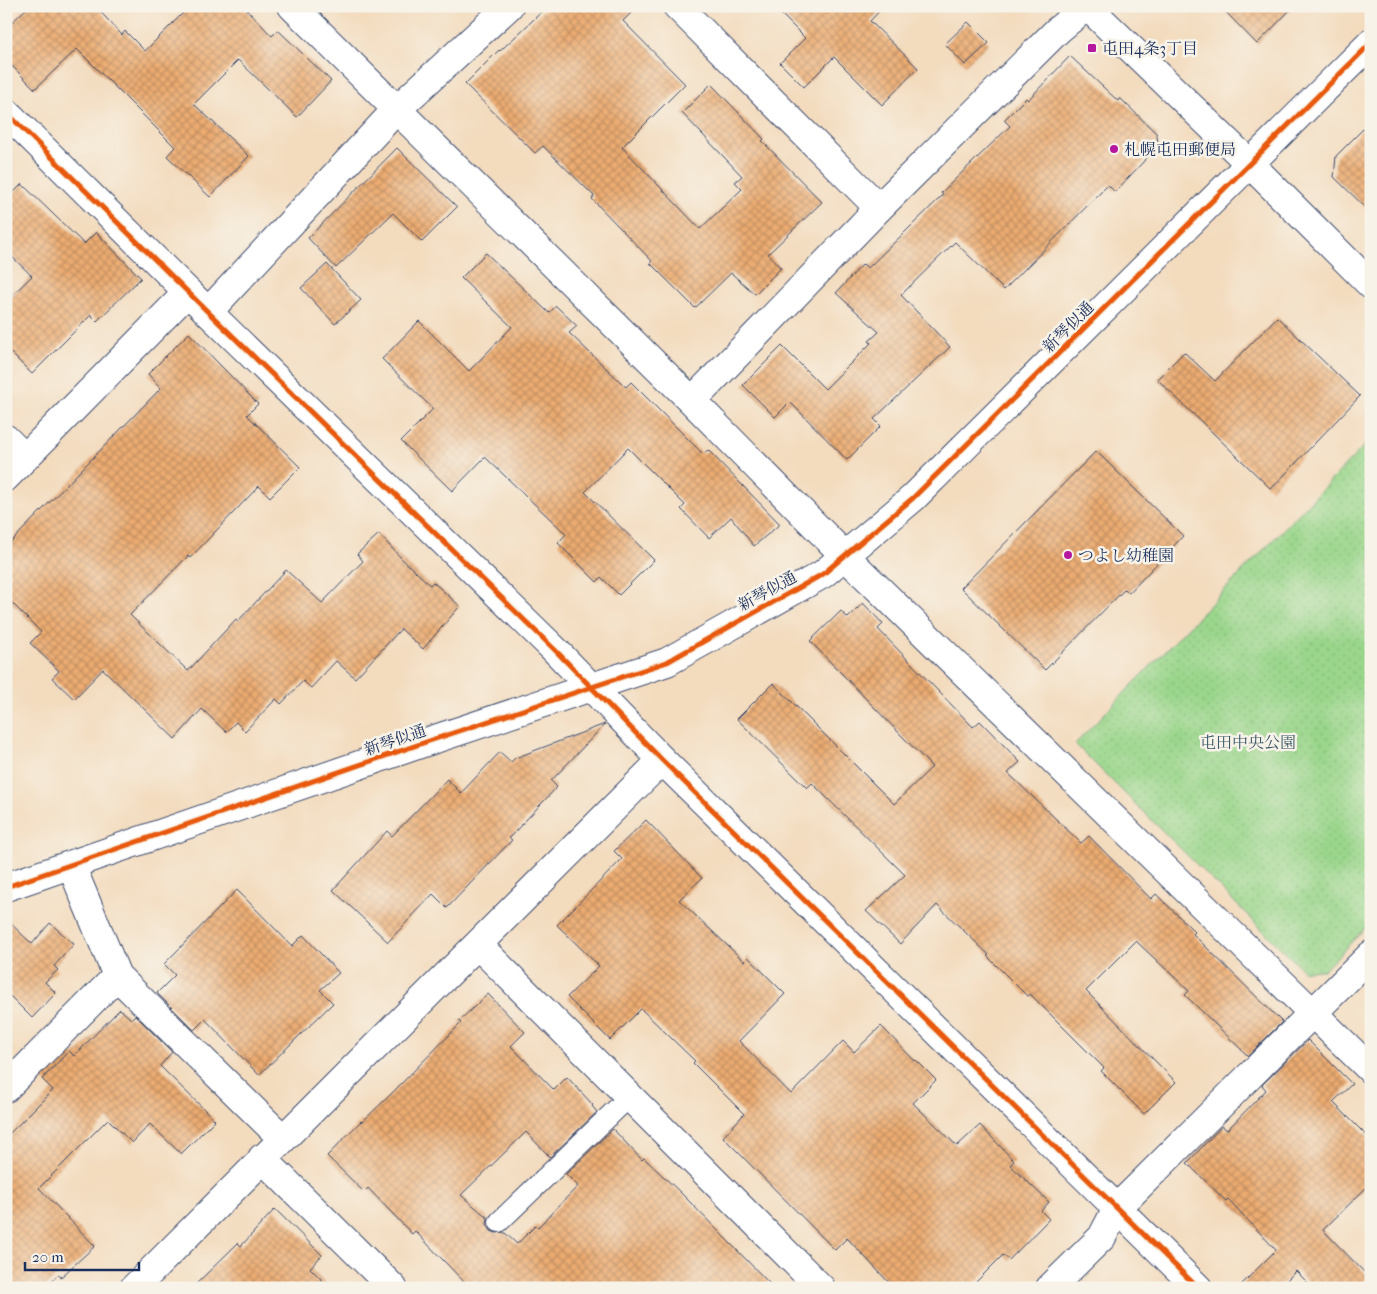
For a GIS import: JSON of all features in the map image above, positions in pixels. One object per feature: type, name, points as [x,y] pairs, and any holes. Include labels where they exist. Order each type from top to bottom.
[{"type":"street","points":[[292,6],[692,401],[845,556],[1371,1070]]},
{"type":"street","points":[[208,312],[396,110],[509,6]]},
{"type":"street","points":[[677,6],[879,208]]},
{"type":"street","points":[[692,401],[879,208],[1058,30],[1087,6],[1250,164],[1371,285]]},
{"type":"street","name":"新琴似通","points":[[6,887],[414,746],[667,662],[823,574],[913,498],[1371,43]]},
{"type":"street","points":[[6,112],[208,312],[592,686],[662,760],[1198,1288]]},
{"type":"street","points":[[6,477],[188,292]]},
{"type":"street","points":[[6,439],[25,458]]},
{"type":"street","points":[[134,1288],[662,760]]},
{"type":"street","points":[[71,865],[116,976],[282,1138]]},
{"type":"street","points":[[478,946],[821,1288]]},
{"type":"street","points":[[1050,1288],[1102,1237],[1117,1208],[1371,955]]},
{"type":"street","points":[[6,1088],[116,976]]},
{"type":"street","points":[[262,1158],[393,1288]]},
{"type":"lane","points":[[499,1222],[630,1096]]},
{"type":"green space","name":"屯田中央公園","points":[[1371,439],[1371,922],[1324,970],[1304,971],[1075,744]]},
{"type":"building","points":[[29,6],[95,6],[122,35],[125,31],[145,51],[190,6],[243,6],[272,36],[278,30],[331,81],[297,117],[238,60],[194,104],[249,156],[210,197],[167,156],[175,147],[77,49],[35,89],[6,60],[6,28]]},
{"type":"building","points":[[548,6],[638,6],[623,21],[685,84],[622,147],[700,229],[742,189],[735,182],[742,176],[682,113],[711,84],[764,139],[762,141],[822,202],[768,254],[781,268],[755,294],[731,273],[695,308],[650,263],[652,261],[592,199],[594,196],[543,146],[535,153],[465,84]]},
{"type":"building","points":[[773,6],[884,6],[870,21],[918,68],[882,105],[834,57],[804,87],[780,63],[805,38]]},
{"type":"building","points":[[1220,6],[1294,6],[1257,44]]},
{"type":"building","points":[[968,22],[989,43],[965,65],[945,44]]},
{"type":"building","points":[[1070,56],[1118,101],[1120,98],[1157,134],[1158,146],[1115,192],[1108,185],[1004,290],[955,242],[901,295],[950,347],[874,419],[881,426],[847,460],[790,402],[775,417],[743,385],[782,346],[825,389],[871,343],[869,341],[879,332],[836,293],[863,264],[868,268],[943,195],[941,193],[1010,126],[1004,120],[1026,98],[1028,100]]},
{"type":"building","points":[[1371,121],[1371,213],[1334,177],[1336,156]]},
{"type":"building","points":[[397,148],[457,207],[422,242],[393,213],[336,268],[308,238]]},
{"type":"building","points":[[22,184],[84,244],[96,232],[141,278],[97,321],[91,315],[32,374],[6,348],[6,301],[32,276],[6,251],[6,200]]},
{"type":"building","points":[[486,253],[549,313],[556,306],[577,326],[569,333],[626,387],[631,382],[703,454],[708,450],[780,524],[754,546],[731,517],[709,538],[681,509],[685,505],[628,448],[585,492],[654,560],[619,595],[601,577],[597,582],[558,543],[566,534],[485,457],[452,491],[401,441],[433,409],[382,359],[419,321],[469,371],[512,327],[461,278]]},
{"type":"building","points":[[327,264],[361,300],[335,324],[301,288]]},
{"type":"building","points":[[1277,317],[1360,396],[1271,489],[1157,379],[1184,352],[1215,381]]},
{"type":"building","points":[[189,333],[258,404],[247,415],[300,467],[270,497],[259,486],[190,558],[188,556],[130,615],[188,671],[236,619],[238,621],[286,570],[322,603],[363,561],[357,554],[379,534],[430,585],[433,582],[460,606],[423,649],[401,629],[355,678],[336,661],[311,688],[303,681],[281,704],[276,699],[245,731],[236,722],[226,732],[202,709],[175,739],[103,669],[74,699],[52,678],[59,671],[30,643],[41,632],[6,597],[6,547],[161,388],[148,374]]},
{"type":"building","points":[[1096,451],[1183,536],[1129,593],[1125,589],[1045,670],[961,588]]},
{"type":"building","points":[[863,603],[883,624],[878,629],[973,727],[980,721],[1020,762],[1008,773],[1081,843],[1089,836],[1151,899],[1156,894],[1195,932],[1193,934],[1282,1022],[1248,1056],[1185,995],[1189,991],[1136,941],[1086,991],[1176,1082],[1144,1114],[1101,1071],[1104,1068],[1030,994],[1027,996],[987,956],[989,955],[937,905],[900,944],[866,911],[905,875],[812,783],[807,788],[737,719],[773,683],[894,804],[932,767],[810,641],[841,611],[848,618]]},
{"type":"building","points":[[605,724],[551,781],[557,787],[509,838],[512,840],[447,908],[433,894],[388,942],[333,890],[387,831],[392,836],[447,779],[461,793],[500,752],[511,762],[515,758]]},
{"type":"building","points":[[646,820],[702,878],[679,900],[744,961],[748,957],[785,994],[739,1041],[791,1094],[843,1041],[854,1052],[881,1026],[936,1080],[913,1103],[957,1146],[980,1125],[1014,1161],[1010,1165],[1049,1202],[1041,1211],[1049,1219],[1009,1260],[1003,1255],[970,1288],[894,1288],[847,1238],[835,1250],[723,1137],[744,1114],[693,1063],[695,1061],[641,1009],[610,1040],[567,997],[599,966],[557,925],[622,859],[614,851]]},
{"type":"building","points":[[237,890],[292,946],[303,935],[339,973],[320,990],[333,1003],[259,1075],[205,1019],[194,1030],[157,993],[175,975],[164,964]]},
{"type":"building","points":[[6,919],[32,944],[50,923],[74,944],[54,966],[58,970],[45,982],[56,993],[32,1018],[6,992]]},
{"type":"building","points":[[488,994],[525,1032],[511,1046],[554,1090],[567,1077],[593,1105],[597,1112],[550,1157],[526,1132],[461,1195],[488,1218],[487,1224],[491,1231],[496,1233],[504,1232],[517,1244],[536,1225],[538,1227],[578,1186],[566,1174],[613,1129],[642,1160],[644,1158],[681,1193],[774,1288],[470,1288],[415,1231],[412,1234],[368,1188],[364,1192],[327,1156],[390,1095],[461,1023],[459,1021]]},
{"type":"building","points":[[120,1009],[131,1019],[135,1015],[172,1052],[160,1066],[215,1120],[181,1154],[150,1124],[132,1143],[108,1119],[39,1188],[95,1246],[61,1277],[59,1274],[44,1288],[6,1288],[6,1137],[53,1090],[42,1079],[69,1051],[74,1056]]},
{"type":"building","points":[[1308,1040],[1352,1084],[1333,1102],[1371,1140],[1371,1183],[1323,1230],[1371,1279],[1371,1288],[1313,1288],[1296,1271],[1279,1288],[1238,1288],[1276,1250],[1228,1199],[1226,1201],[1187,1163],[1222,1126],[1227,1130],[1266,1090],[1262,1085]]},
{"type":"building","points":[[275,1209],[322,1255],[310,1268],[330,1288],[192,1288],[238,1243],[241,1246]]},
{"type":"cycle path","points":[[6,887],[423,743],[667,662],[823,574],[913,498],[1371,43]]},
{"type":"cycle path","points":[[6,112],[555,650],[662,760],[1198,1288]]},
{"type":"place","name":"屯田4条3丁目","points":[[1092,48]]},
{"type":"place","name":"札幌屯田郵便局","points":[[1114,149]]},
{"type":"place","name":"つよし幼稚園","points":[[1068,555]]}]
